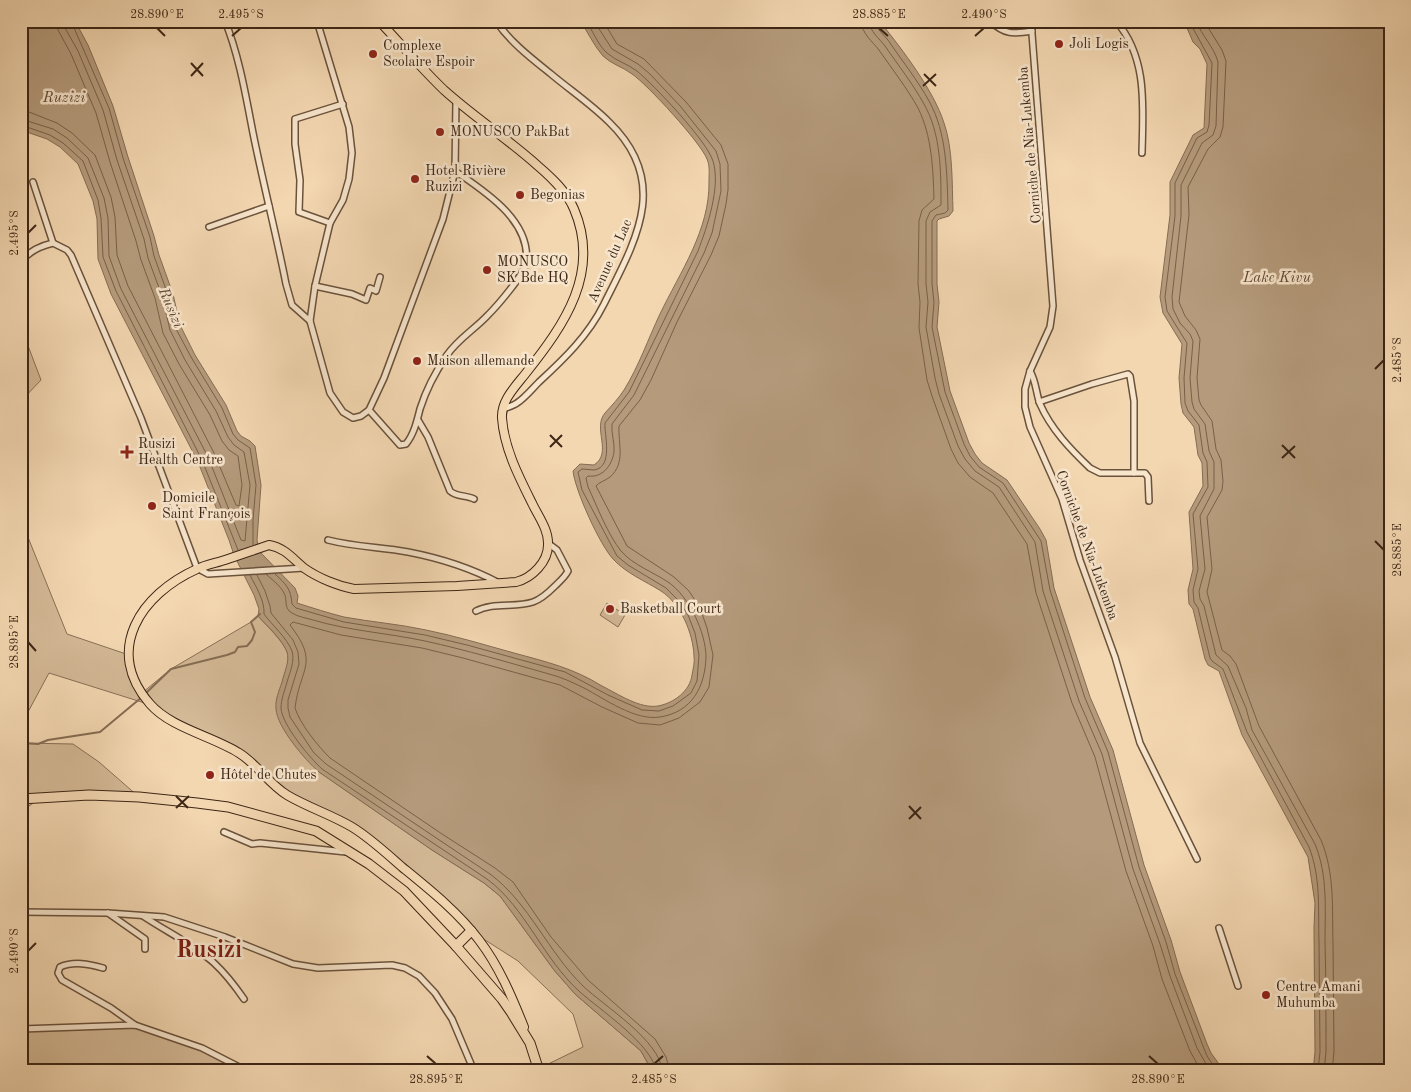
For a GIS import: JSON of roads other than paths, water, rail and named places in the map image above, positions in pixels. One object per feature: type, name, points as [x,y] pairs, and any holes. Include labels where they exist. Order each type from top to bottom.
[{"type":"highway","points":[[21,800],[90,796],[139,797],[228,806],[316,831],[352,852],[404,891],[456,946],[502,999],[530,1042],[539,1071]]},
{"type":"highway","points":[[456,946],[471,931]]},
{"type":"main road","points":[[379,21],[443,89],[495,129],[550,176],[573,206],[582,232],[583,267],[580,284],[574,300],[551,341],[513,390],[502,409],[503,426],[509,450],[520,479],[547,533],[548,544],[544,560],[524,580],[499,583],[354,589],[304,568],[281,548],[269,545],[197,568],[161,592],[138,616],[128,649],[130,668],[142,693],[151,705],[171,721],[242,754],[287,795],[353,827],[458,916],[479,940],[511,996],[530,1042]]},
{"type":"street","points":[[225,21],[232,39],[248,101],[269,206],[292,305],[310,321]]},
{"type":"street","points":[[317,21],[351,135],[352,163],[343,200],[330,223],[310,321],[330,393],[343,412],[353,418],[361,416],[369,410],[384,378],[443,219],[455,172],[456,99]]},
{"type":"street","name":"Avenue du Lac","points":[[496,21],[512,41],[609,122],[633,152],[643,181],[641,219],[633,244],[602,309],[579,343],[567,356],[516,404],[502,409]]},
{"type":"street","points":[[990,21],[1001,31],[1007,33],[1032,31]]},
{"type":"street","name":"Corniche de Nia-Lukemba","points":[[1032,21],[1053,306],[1048,333],[1030,370],[1025,407],[1030,427],[1062,499],[1080,560],[1115,657],[1140,743],[1198,859]]},
{"type":"street","points":[[1116,21],[1131,43],[1140,71],[1142,153]]},
{"type":"street","points":[[330,223],[299,212],[300,180],[295,144],[295,119],[343,104]]},
{"type":"street","points":[[369,410],[400,445],[405,445],[418,420],[428,387],[448,354],[488,316],[526,264],[526,253],[522,236],[510,216],[484,192],[455,172]]},
{"type":"street","points":[[33,182],[53,243]]},
{"type":"street","points":[[209,228],[269,206]]},
{"type":"street","points":[[22,259],[28,253],[53,243],[67,250],[74,261],[141,418],[197,568],[203,573],[217,574],[304,568]]},
{"type":"street","points":[[316,286],[352,294],[366,300],[370,288],[376,291],[380,276]]},
{"type":"street","points":[[1030,370],[1034,378],[1039,402],[1046,418],[1057,433],[1090,468],[1100,473],[1143,472],[1148,477],[1149,501]]},
{"type":"street","points":[[1039,402],[1128,374],[1130,376],[1134,401],[1134,473]]},
{"type":"street","points":[[418,420],[428,437],[450,491],[454,494],[474,499]]},
{"type":"street","points":[[328,540],[349,545],[408,552],[482,574],[499,583]]},
{"type":"street","points":[[476,611],[485,608],[532,603],[554,587],[568,571],[557,550],[548,544]]},
{"type":"street","points":[[224,832],[252,844],[260,843],[352,852]]},
{"type":"street","points":[[21,912],[164,916],[293,964],[318,968],[392,965],[405,968],[419,976],[436,993],[452,1019],[471,1070]]},
{"type":"street","points":[[108,913],[145,938],[145,949]]},
{"type":"street","points":[[141,914],[189,944],[214,963],[228,977],[244,999]]},
{"type":"street","points":[[1219,928],[1238,986]]},
{"type":"street","points":[[103,968],[88,964],[71,964],[60,968],[58,973],[62,980],[111,1008],[135,1025],[202,1048],[247,1071]]},
{"type":"street","points":[[21,1029],[135,1025]]},
{"type":"water","name":"Ruzizi","points":[[21,21],[75,21],[88,45],[113,106],[173,294],[180,325],[195,355],[226,405],[237,431],[255,446],[261,485],[257,540],[259,551],[295,588],[298,596],[297,603],[344,617],[406,626],[448,635],[549,663],[581,675],[629,700],[651,706],[658,706],[675,699],[685,691],[691,681],[694,661],[691,638],[685,620],[674,603],[661,591],[624,569],[608,553],[589,517],[578,491],[573,471],[580,464],[594,465],[602,454],[600,426],[602,419],[622,393],[639,362],[699,234],[705,217],[708,199],[709,167],[703,151],[673,114],[639,80],[603,56],[580,21],[878,21],[881,23],[925,84],[939,111],[947,133],[953,211],[949,216],[937,221],[937,284],[939,302],[937,327],[950,391],[969,443],[975,454],[982,463],[1007,480],[1046,540],[1054,588],[1090,697],[1113,750],[1144,865],[1171,940],[1180,972],[1207,1044],[1224,1071],[652,1071],[641,1051],[575,994],[554,970],[500,896],[484,883],[432,850],[319,772],[286,734],[281,725],[276,706],[277,696],[287,663],[287,652],[278,638],[258,616],[259,609],[254,595],[234,555],[198,462],[111,294],[98,259],[97,219],[93,201],[78,164],[60,147],[47,139],[21,130]]},
{"type":"water","name":"Lake Kivu","points":[[1184,21],[1390,21],[1390,1071],[1313,1071],[1315,1052],[1315,903],[1308,857],[1242,735],[1219,671],[1208,665],[1205,659],[1193,609],[1189,604],[1188,590],[1193,569],[1189,512],[1203,486],[1202,463],[1198,455],[1194,427],[1183,413],[1181,404],[1179,378],[1182,344],[1163,313],[1160,297],[1170,215],[1170,182],[1193,135],[1204,128],[1207,64],[1200,49],[1193,42]]},
{"type":"waterway","points":[[145,694],[171,669],[227,655],[235,652],[238,647],[247,646],[255,632],[251,622],[260,614]]},
{"type":"waterway","points":[[21,743],[38,744],[48,740],[100,732],[142,697]]},
{"type":"place","name":"Joli Logis","points":[[1059,44]]},
{"type":"place","name":"Complexe Scolaire Espoir","points":[[373,54]]},
{"type":"place","name":"MONUSCO PakBat","points":[[440,132]]},
{"type":"place","name":"Hotel Rivière Ruzizi","points":[[415,179]]},
{"type":"place","name":"Begonias","points":[[520,195]]},
{"type":"place","name":"MONUSCO SK Bde HQ","points":[[487,270]]},
{"type":"place","name":"Maison allemande","points":[[417,361]]},
{"type":"place","name":"Rusizi Health Centre","points":[[127,452]]},
{"type":"place","name":"Domicile Saint François","points":[[152,506]]},
{"type":"place","name":"Basketball Court","points":[[610,609]]},
{"type":"place","name":"Hôtel de Chutes","points":[[210,775]]},
{"type":"place","name":"Centre Amani Muhumba","points":[[1266,995]]},
{"type":"district","name":"Rusizi","points":[[209,951]]}]
